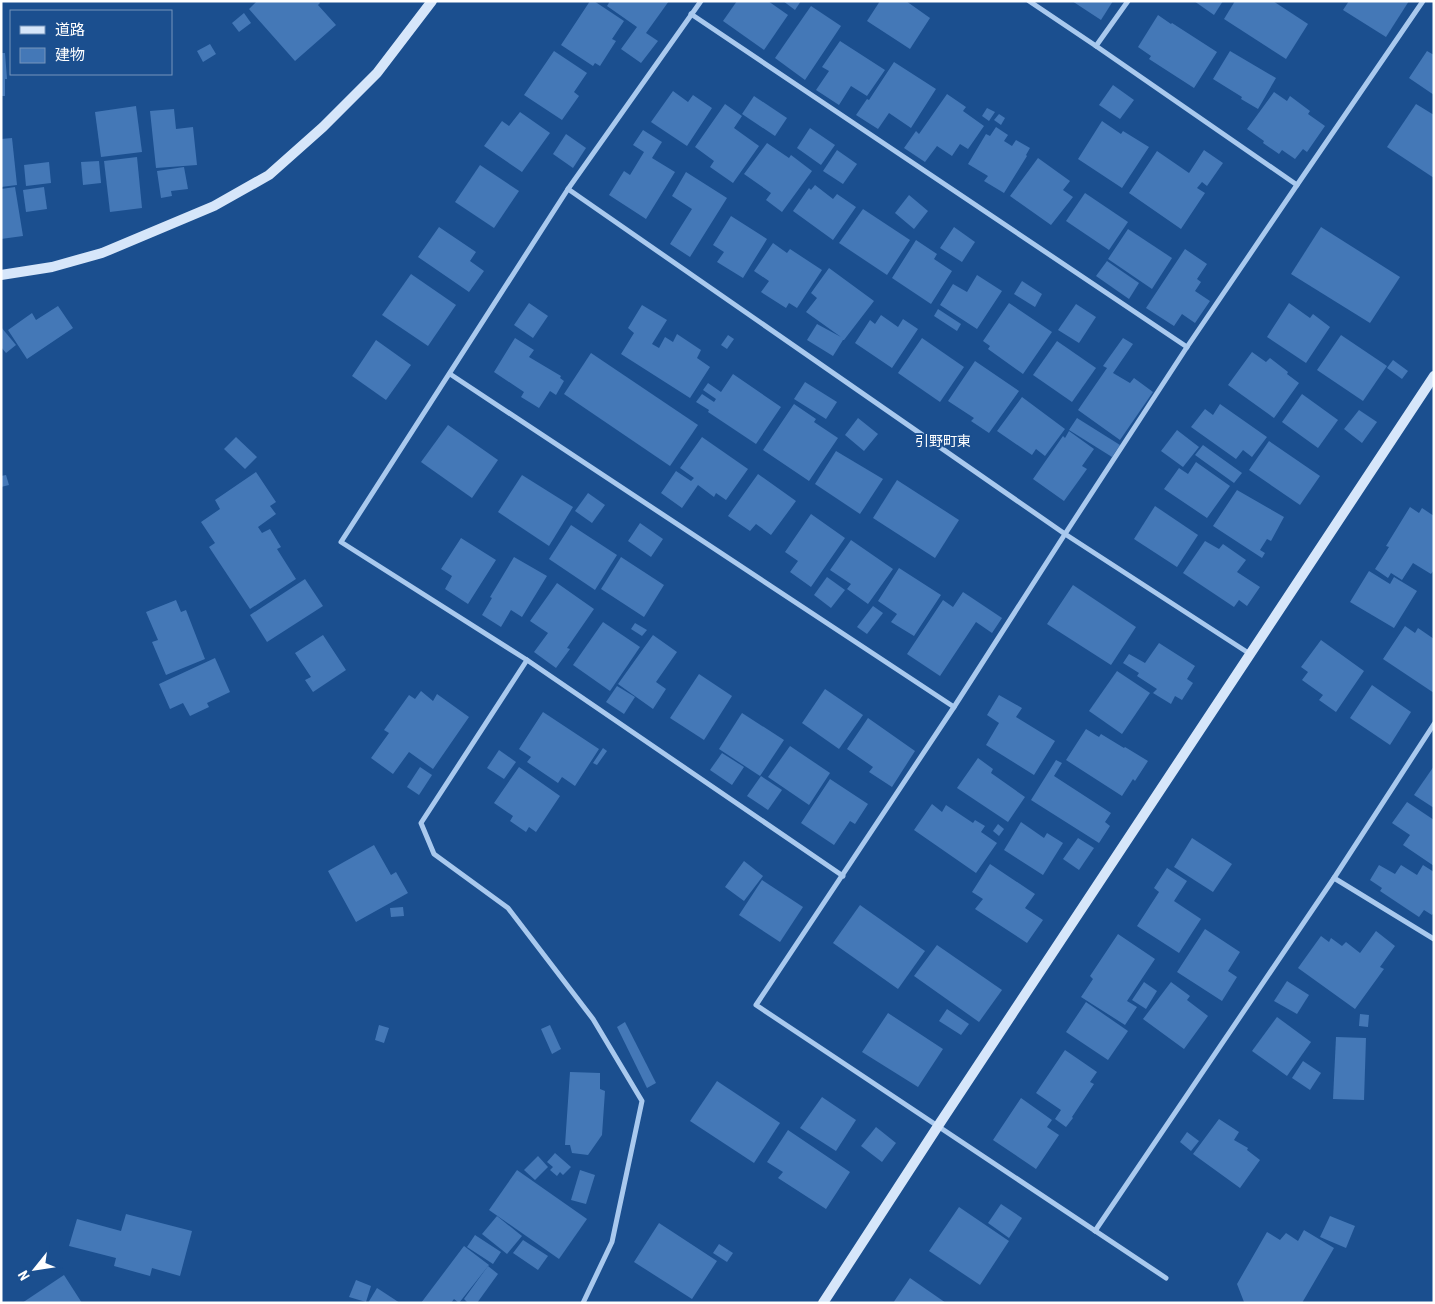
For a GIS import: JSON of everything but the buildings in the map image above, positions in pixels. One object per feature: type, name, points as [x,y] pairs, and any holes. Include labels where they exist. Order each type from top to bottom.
[{"type":"street","points":[[1,275],[52,266],[102,253],[214,206],[269,175],[323,127],[377,72],[432,1]]},
{"type":"street","points":[[701,1],[568,189],[341,542],[527,660],[843,876]]},
{"type":"street","points":[[1029,1],[1297,185]]},
{"type":"street","points":[[1096,46],[1128,1]]},
{"type":"street","points":[[1166,1278],[756,1005],[954,707],[1188,347],[1423,1]]},
{"type":"street","points":[[691,14],[1188,347]]},
{"type":"street","points":[[568,189],[1065,534],[1250,654]]},
{"type":"street","points":[[450,374],[954,707]]},
{"type":"street","points":[[823,1303],[1434,376]]},
{"type":"street","points":[[527,660],[421,823],[434,854],[508,908],[593,1019],[642,1102],[612,1242],[583,1303]]},
{"type":"street","points":[[1095,1231],[1334,878],[1434,724]]},
{"type":"street","points":[[1334,878],[1434,938]]},
{"type":"district","name":"引野町東","points":[[943,441]]}]
